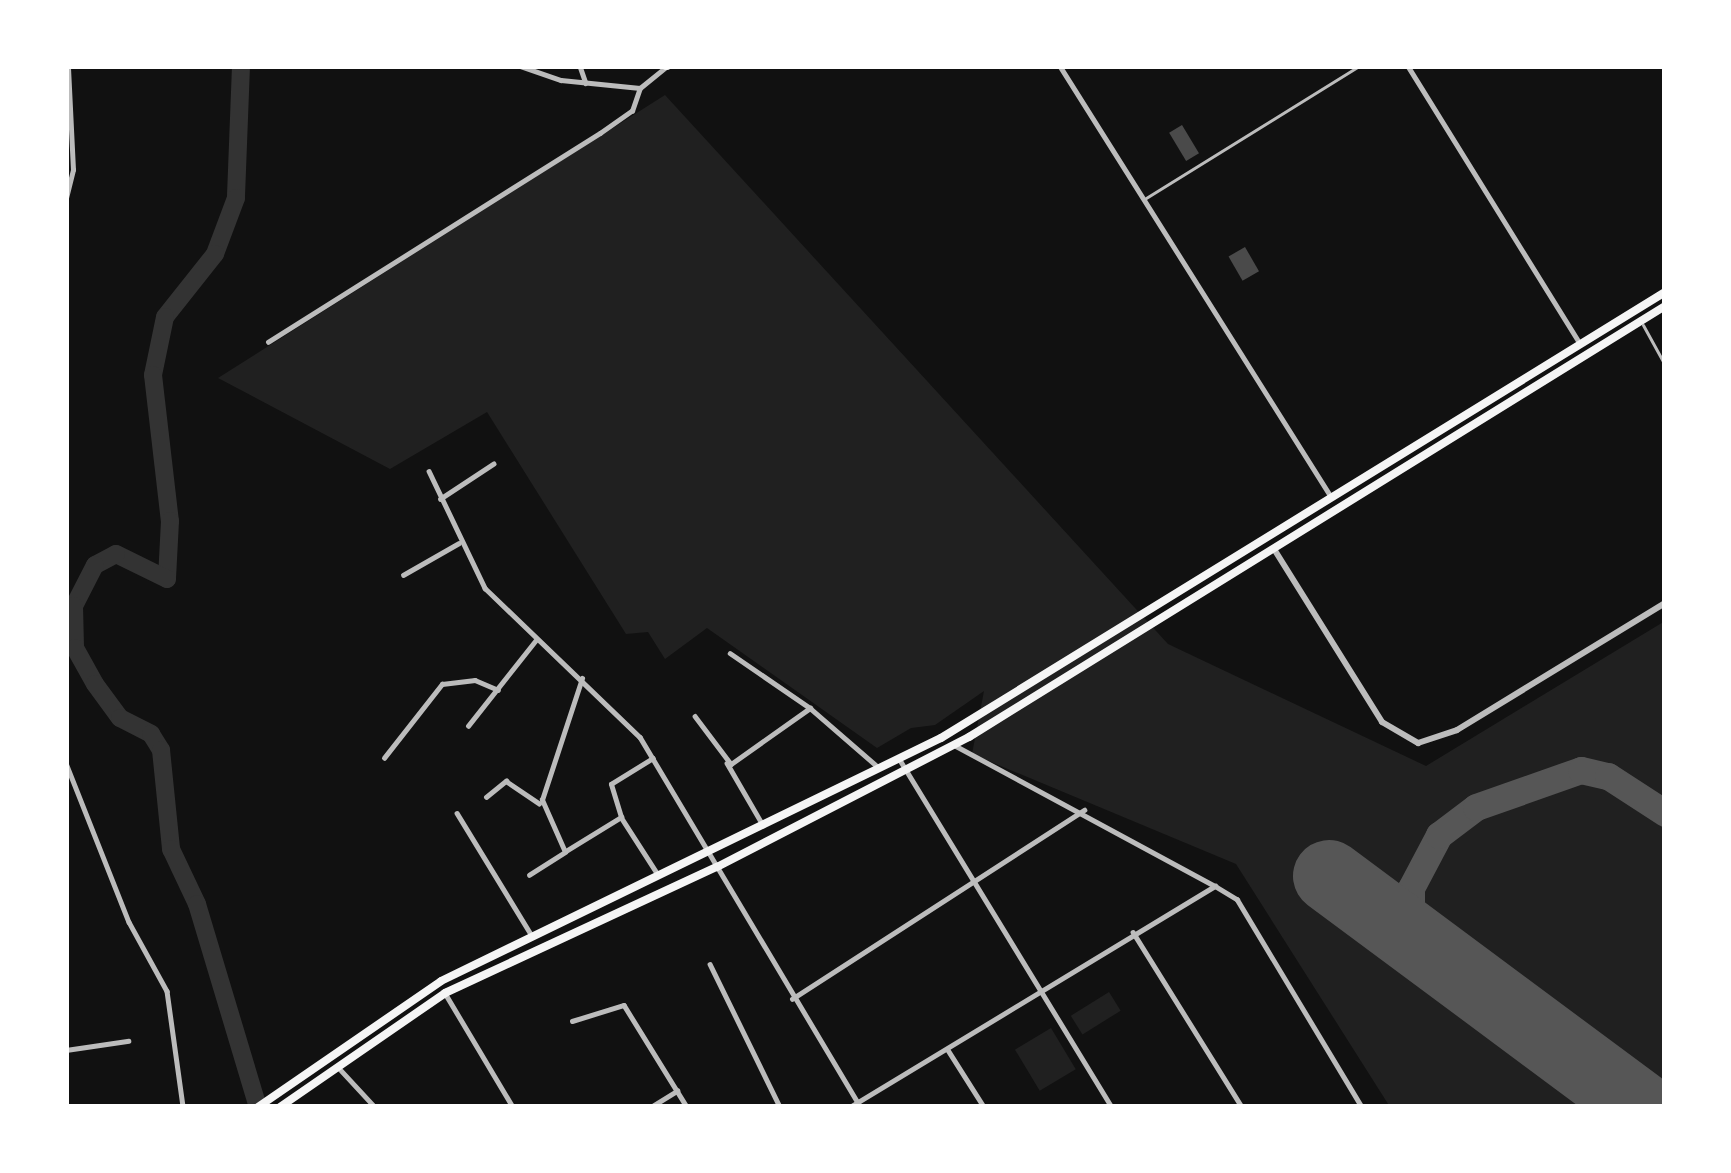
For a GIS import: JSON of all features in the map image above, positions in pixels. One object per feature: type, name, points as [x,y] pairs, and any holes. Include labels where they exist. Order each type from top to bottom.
[{"type":"main road","points":[[259,1107],[442,981],[900,760],[1665,292]]},
{"type":"main road","points":[[282,1105],[446,993],[717,867],[955,745],[1665,305]]},
{"type":"street","points":[[520,66],[586,83],[640,88]]},
{"type":"street","points":[[580,66],[586,83]]},
{"type":"street","points":[[268,342],[632,111],[640,88],[666,66]]},
{"type":"street","points":[[1060,66],[1330,495]]},
{"type":"street","points":[[1408,66],[1580,344]]},
{"type":"street","points":[[66,198],[73,170],[68,67]]},
{"type":"street","points":[[440,499],[494,464]]},
{"type":"street","points":[[429,471],[459,543],[485,588],[582,678],[653,758],[792,999],[859,1104]]},
{"type":"street","points":[[404,575],[459,543]]},
{"type":"street","points":[[1272,546],[1382,722],[1418,742],[1457,730],[1665,603]]},
{"type":"street","points":[[468,726],[536,640]]},
{"type":"street","points":[[730,653],[810,708],[880,771]]},
{"type":"street","points":[[542,804],[582,678]]},
{"type":"street","points":[[384,758],[442,684],[475,680],[498,690]]},
{"type":"street","points":[[727,763],[810,708]]},
{"type":"street","points":[[695,716],[764,827]]},
{"type":"street","points":[[955,745],[1231,892],[1362,1107]]},
{"type":"street","points":[[653,758],[611,784],[621,817],[659,877]]},
{"type":"street","points":[[900,760],[1112,1107]]},
{"type":"street","points":[[66,763],[129,922],[166,991],[183,1107]]},
{"type":"street","points":[[486,797],[506,781],[542,804],[565,852]]},
{"type":"street","points":[[792,999],[1084,810]]},
{"type":"street","points":[[457,813],[532,936]]},
{"type":"street","points":[[530,875],[621,817]]},
{"type":"street","points":[[850,1107],[1215,886]]},
{"type":"street","points":[[1133,932],[1242,1107]]},
{"type":"street","points":[[710,964],[780,1107]]},
{"type":"street","points":[[446,993],[513,1107]]},
{"type":"street","points":[[572,1021],[620,1002],[687,1107]]},
{"type":"street","points":[[66,1049],[128,1041]]},
{"type":"street","points":[[948,1050],[984,1107]]},
{"type":"street","points":[[338,1066],[375,1107]]},
{"type":"street","points":[[651,1107],[677,1091]]},
{"type":"lane","points":[[1143,200],[1359,66]]},
{"type":"lane","points":[[1640,320],[1665,365]]},
{"type":"shaded area","points":[[665,95],[1168,644],[1426,766],[1665,621],[1665,1107],[1390,1107],[1236,864],[972,754],[984,691],[935,725],[911,728],[877,748],[707,628],[665,659],[648,632],[626,634],[487,412],[390,469],[218,378]]},
{"type":"shaded area","points":[[1109,992],[1121,1011],[1082,1035],[1071,1016]]},
{"type":"shaded area","points":[[1051,1028],[1076,1069],[1040,1091],[1015,1050]]},
{"type":"building","points":[[1182,125],[1199,153],[1186,161],[1169,133]]},
{"type":"building","points":[[1245,247],[1259,271],[1243,281],[1229,256]]},
{"type":"waterway","points":[[241,66],[236,198],[215,254],[165,317],[153,375],[170,521],[167,579],[116,554],[95,565],[74,606],[75,648],[95,684],[120,718],[151,734],[161,750],[171,849],[197,904],[258,1107]]},
{"type":"taxiway","points":[[1432,955],[1411,920],[1411,888],[1439,835],[1476,807],[1581,770],[1608,776],[1665,813]]},
{"type":"runway","points":[[1329,876],[1640,1107]]}]
